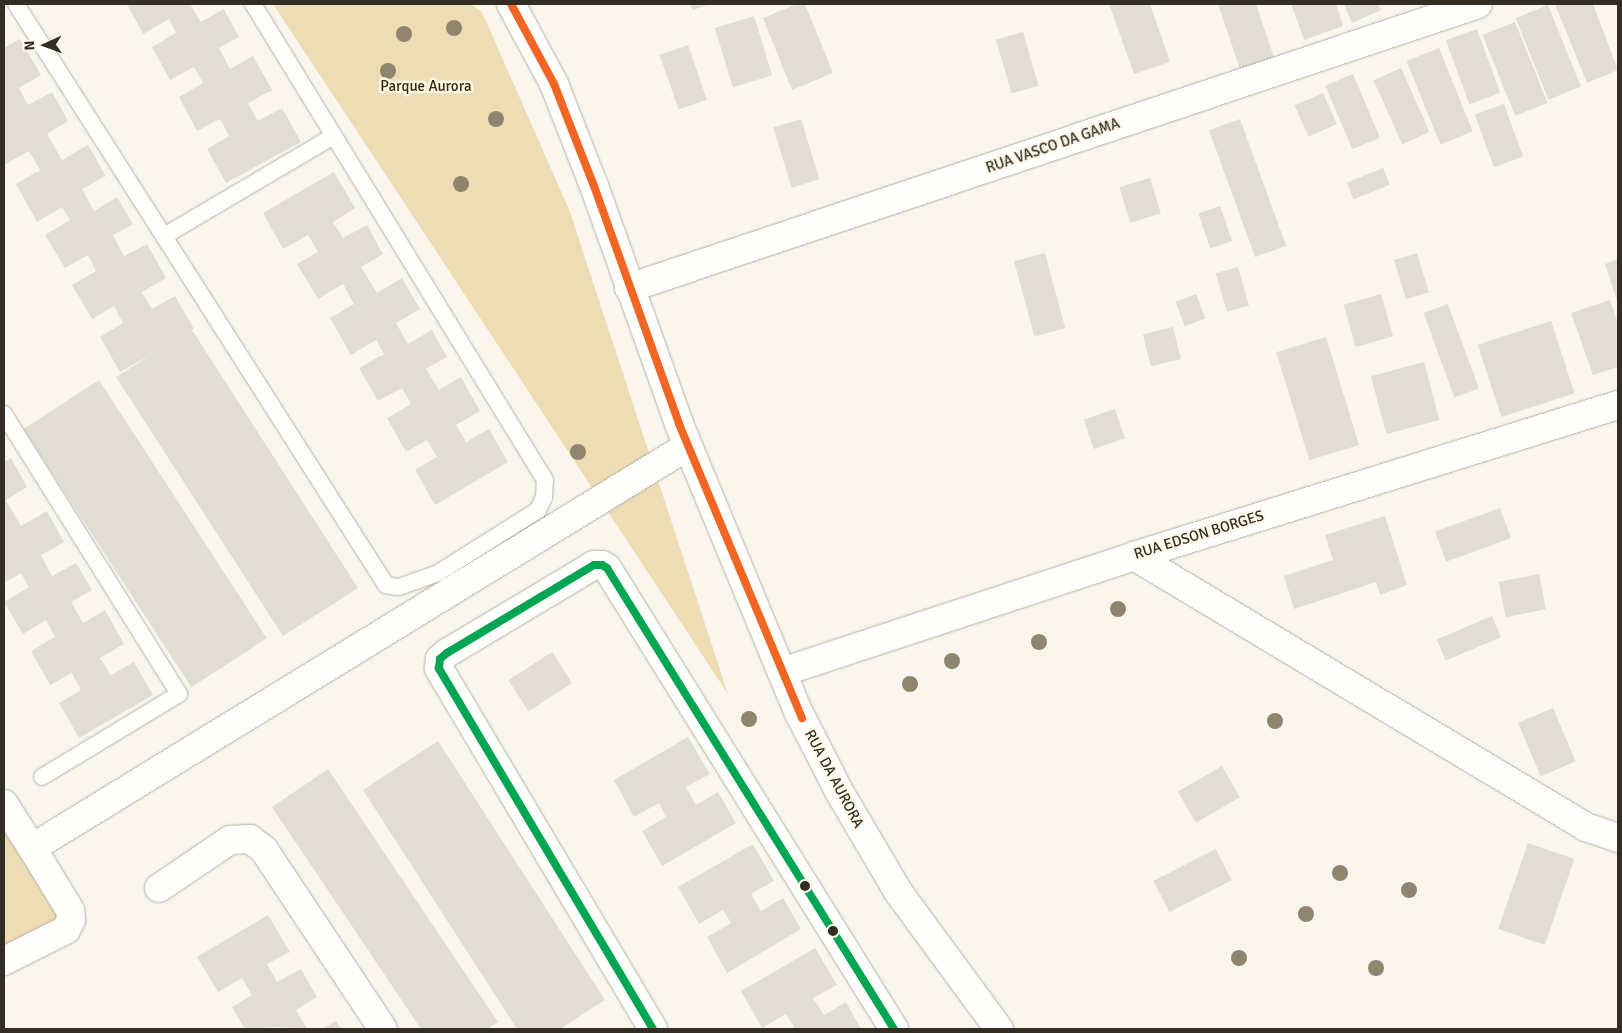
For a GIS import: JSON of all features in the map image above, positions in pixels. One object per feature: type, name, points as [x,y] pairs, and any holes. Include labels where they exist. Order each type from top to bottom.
[{"type":"street","name":"RUA DA AURORA","points":[[512,4],[554,84],[594,186],[629,288],[688,446],[799,714],[840,793],[899,893],[1000,1029]]},
{"type":"street","name":"RUA VASCO DA GAMA","points":[[629,288],[1478,4]]},
{"type":"street","name":"RUA EDSON BORGES","points":[[782,672],[1134,556],[1618,405]]},
{"type":"street","points":[[32,848],[688,446]]},
{"type":"street","points":[[1134,556],[1586,827],[1618,838]]},
{"type":"street","points":[[652,1029],[439,668],[440,659],[447,653],[594,566],[602,565],[607,568],[894,1029]]},
{"type":"street","points":[[4,804],[70,910],[71,920],[66,930],[4,961]]},
{"type":"street","points":[[159,888],[230,840],[250,839],[264,850],[384,1029]]},
{"type":"lane","points":[[16,4],[386,585],[399,588],[438,573],[538,510],[544,497],[545,480],[253,4]]},
{"type":"lane","points":[[164,236],[334,136]]},
{"type":"lane","points":[[4,414],[179,694],[42,777]]},
{"type":"green space","name":"Parque Aurora","points":[[273,4],[470,4],[482,12],[570,212],[728,694]]},
{"type":"green space","points":[[4,804],[71,920],[4,956]]},
{"type":"building","points":[[127,4],[190,4],[201,22],[224,9],[239,37],[219,48],[230,69],[253,56],[272,90],[248,103],[258,121],[282,108],[301,142],[226,183],[207,149],[229,136],[220,119],[197,131],[179,97],[203,83],[194,67],[170,80],[152,47],[176,33],[169,19],[143,34]]},
{"type":"building","points":[[690,4],[710,4],[693,10]]},
{"type":"building","points":[[797,4],[805,4],[833,73],[792,90],[763,18]]},
{"type":"building","points":[[1109,4],[1150,4],[1170,62],[1134,74]]},
{"type":"building","points":[[1218,4],[1256,4],[1275,60],[1241,72]]},
{"type":"building","points":[[1291,4],[1336,4],[1343,26],[1304,40]]},
{"type":"building","points":[[1344,4],[1378,4],[1381,10],[1352,23]]},
{"type":"building","points":[[1555,4],[1593,4],[1618,70],[1587,83]]},
{"type":"building","points":[[1548,5],[1581,87],[1549,100],[1516,18]]},
{"type":"building","points":[[754,16],[772,75],[733,87],[715,28]]},
{"type":"building","points":[[1515,22],[1548,103],[1515,116],[1483,35]]},
{"type":"building","points":[[1477,29],[1500,93],[1469,104],[1446,40]]},
{"type":"building","points":[[1023,32],[1038,86],[1012,94],[996,40]]},
{"type":"building","points":[[20,39],[41,75],[19,88],[28,105],[52,92],[68,121],[47,134],[62,160],[88,145],[106,176],[82,189],[94,211],[117,197],[133,224],[113,235],[124,256],[147,244],[166,278],[142,292],[152,309],[175,296],[194,329],[192,330],[358,588],[283,636],[116,377],[152,354],[120,372],[100,337],[123,323],[114,306],[92,319],[72,285],[96,271],[88,255],[65,268],[45,235],[70,220],[62,207],[37,222],[16,184],[40,170],[29,151],[4,165],[4,48]]},
{"type":"building","points":[[688,45],[707,100],[679,110],[660,55]]},
{"type":"building","points":[[1439,48],[1473,131],[1440,145],[1407,61]]},
{"type":"building","points":[[1401,68],[1429,132],[1402,144],[1374,80]]},
{"type":"building","points":[[1353,74],[1380,138],[1352,149],[1325,86]]},
{"type":"building","points":[[1323,93],[1337,124],[1309,137],[1295,106]]},
{"type":"building","points":[[1504,104],[1523,157],[1494,167],[1475,115]]},
{"type":"building","points":[[801,119],[819,179],[792,188],[773,127]]},
{"type":"building","points":[[1240,119],[1286,246],[1255,257],[1209,130]]},
{"type":"building","points":[[1383,168],[1390,185],[1354,199],[1347,183]]},
{"type":"building","points":[[334,172],[355,208],[333,222],[343,238],[367,225],[383,254],[361,267],[377,293],[402,278],[420,309],[396,323],[408,344],[432,330],[447,357],[426,369],[439,390],[461,377],[480,411],[456,425],[466,442],[489,429],[508,462],[435,505],[415,470],[437,457],[427,440],[406,452],[387,418],[411,404],[402,388],[378,401],[359,368],[384,354],[376,340],[351,355],[330,318],[354,304],[343,284],[318,299],[297,264],[318,252],[308,235],[283,249],[263,213]]},
{"type":"building","points":[[1150,178],[1161,213],[1130,223],[1119,187]]},
{"type":"building","points":[[1220,206],[1232,241],[1210,248],[1198,213]]},
{"type":"building","points":[[1045,253],[1065,328],[1034,337],[1014,261]]},
{"type":"building","points":[[1417,253],[1429,292],[1406,299],[1394,260]]},
{"type":"building","points":[[1618,259],[1618,304],[1605,264]]},
{"type":"building","points":[[1238,267],[1249,305],[1227,312],[1216,273]]},
{"type":"building","points":[[1196,294],[1205,318],[1185,326],[1175,302]]},
{"type":"building","points":[[1381,294],[1393,336],[1356,347],[1344,305]]},
{"type":"building","points":[[1610,300],[1618,323],[1618,367],[1593,375],[1571,313]]},
{"type":"building","points":[[1448,304],[1479,389],[1454,397],[1424,313]]},
{"type":"building","points":[[1551,321],[1574,393],[1501,417],[1478,345]]},
{"type":"building","points":[[1173,327],[1181,359],[1151,367],[1143,334]]},
{"type":"building","points":[[1326,337],[1359,445],[1309,460],[1276,352]]},
{"type":"building","points":[[1424,362],[1440,420],[1386,434],[1371,376]]},
{"type":"building","points":[[99,380],[267,638],[191,687],[24,429]]},
{"type":"building","points":[[1115,409],[1125,438],[1094,449],[1084,420]]},
{"type":"building","points":[[11,458],[27,487],[6,500],[21,526],[47,511],[64,542],[41,555],[52,576],[76,563],[92,590],[71,602],[83,623],[105,610],[124,644],[100,658],[111,675],[134,662],[153,695],[79,738],[59,703],[81,690],[72,673],[50,685],[31,651],[55,637],[46,620],[23,634],[4,602],[29,587],[21,573],[4,583],[4,462]]},
{"type":"building","points":[[1500,508],[1511,538],[1446,562],[1435,532]]},
{"type":"building","points":[[1385,516],[1407,585],[1380,595],[1376,582],[1294,609],[1284,576],[1333,560],[1325,535]]},
{"type":"building","points":[[1539,574],[1546,609],[1506,617],[1499,582]]},
{"type":"building","points":[[1492,616],[1501,637],[1446,661],[1437,639]]},
{"type":"building","points":[[552,652],[572,683],[529,711],[508,680]]},
{"type":"building","points":[[1553,708],[1576,761],[1541,776],[1518,723]]},
{"type":"building","points":[[688,737],[710,774],[686,787],[696,805],[718,792],[736,823],[662,866],[642,831],[666,817],[659,803],[634,817],[614,780]]},
{"type":"building","points":[[438,741],[605,1000],[560,1029],[517,1029],[363,790]]},
{"type":"building","points":[[1222,766],[1240,797],[1196,823],[1178,792]]},
{"type":"building","points":[[328,769],[498,1022],[487,1029],[421,1029],[272,807]]},
{"type":"building","points":[[1528,843],[1574,859],[1545,945],[1498,929]]},
{"type":"building","points":[[753,844],[774,881],[751,894],[761,911],[783,898],[801,929],[727,973],[707,937],[731,923],[723,910],[699,924],[678,887]]},
{"type":"building","points":[[1216,849],[1232,880],[1170,912],[1154,881]]},
{"type":"building","points":[[268,915],[290,952],[267,964],[277,982],[301,969],[317,997],[296,1010],[307,1029],[278,1027],[245,1029],[232,1007],[252,995],[242,978],[218,992],[197,957]]},
{"type":"building","points":[[815,948],[837,985],[813,998],[824,1015],[846,1002],[861,1029],[791,1029],[794,1027],[786,1014],[762,1028],[741,991]]},
{"type":"building","points":[[336,1021],[341,1029],[322,1029]]},
{"type":"transit line","points":[[511,4],[554,84],[594,186],[679,424],[802,718]]},
{"type":"transit line","points":[[653,1029],[439,668],[440,659],[447,653],[594,565],[602,565],[607,568],[894,1029]]}]
